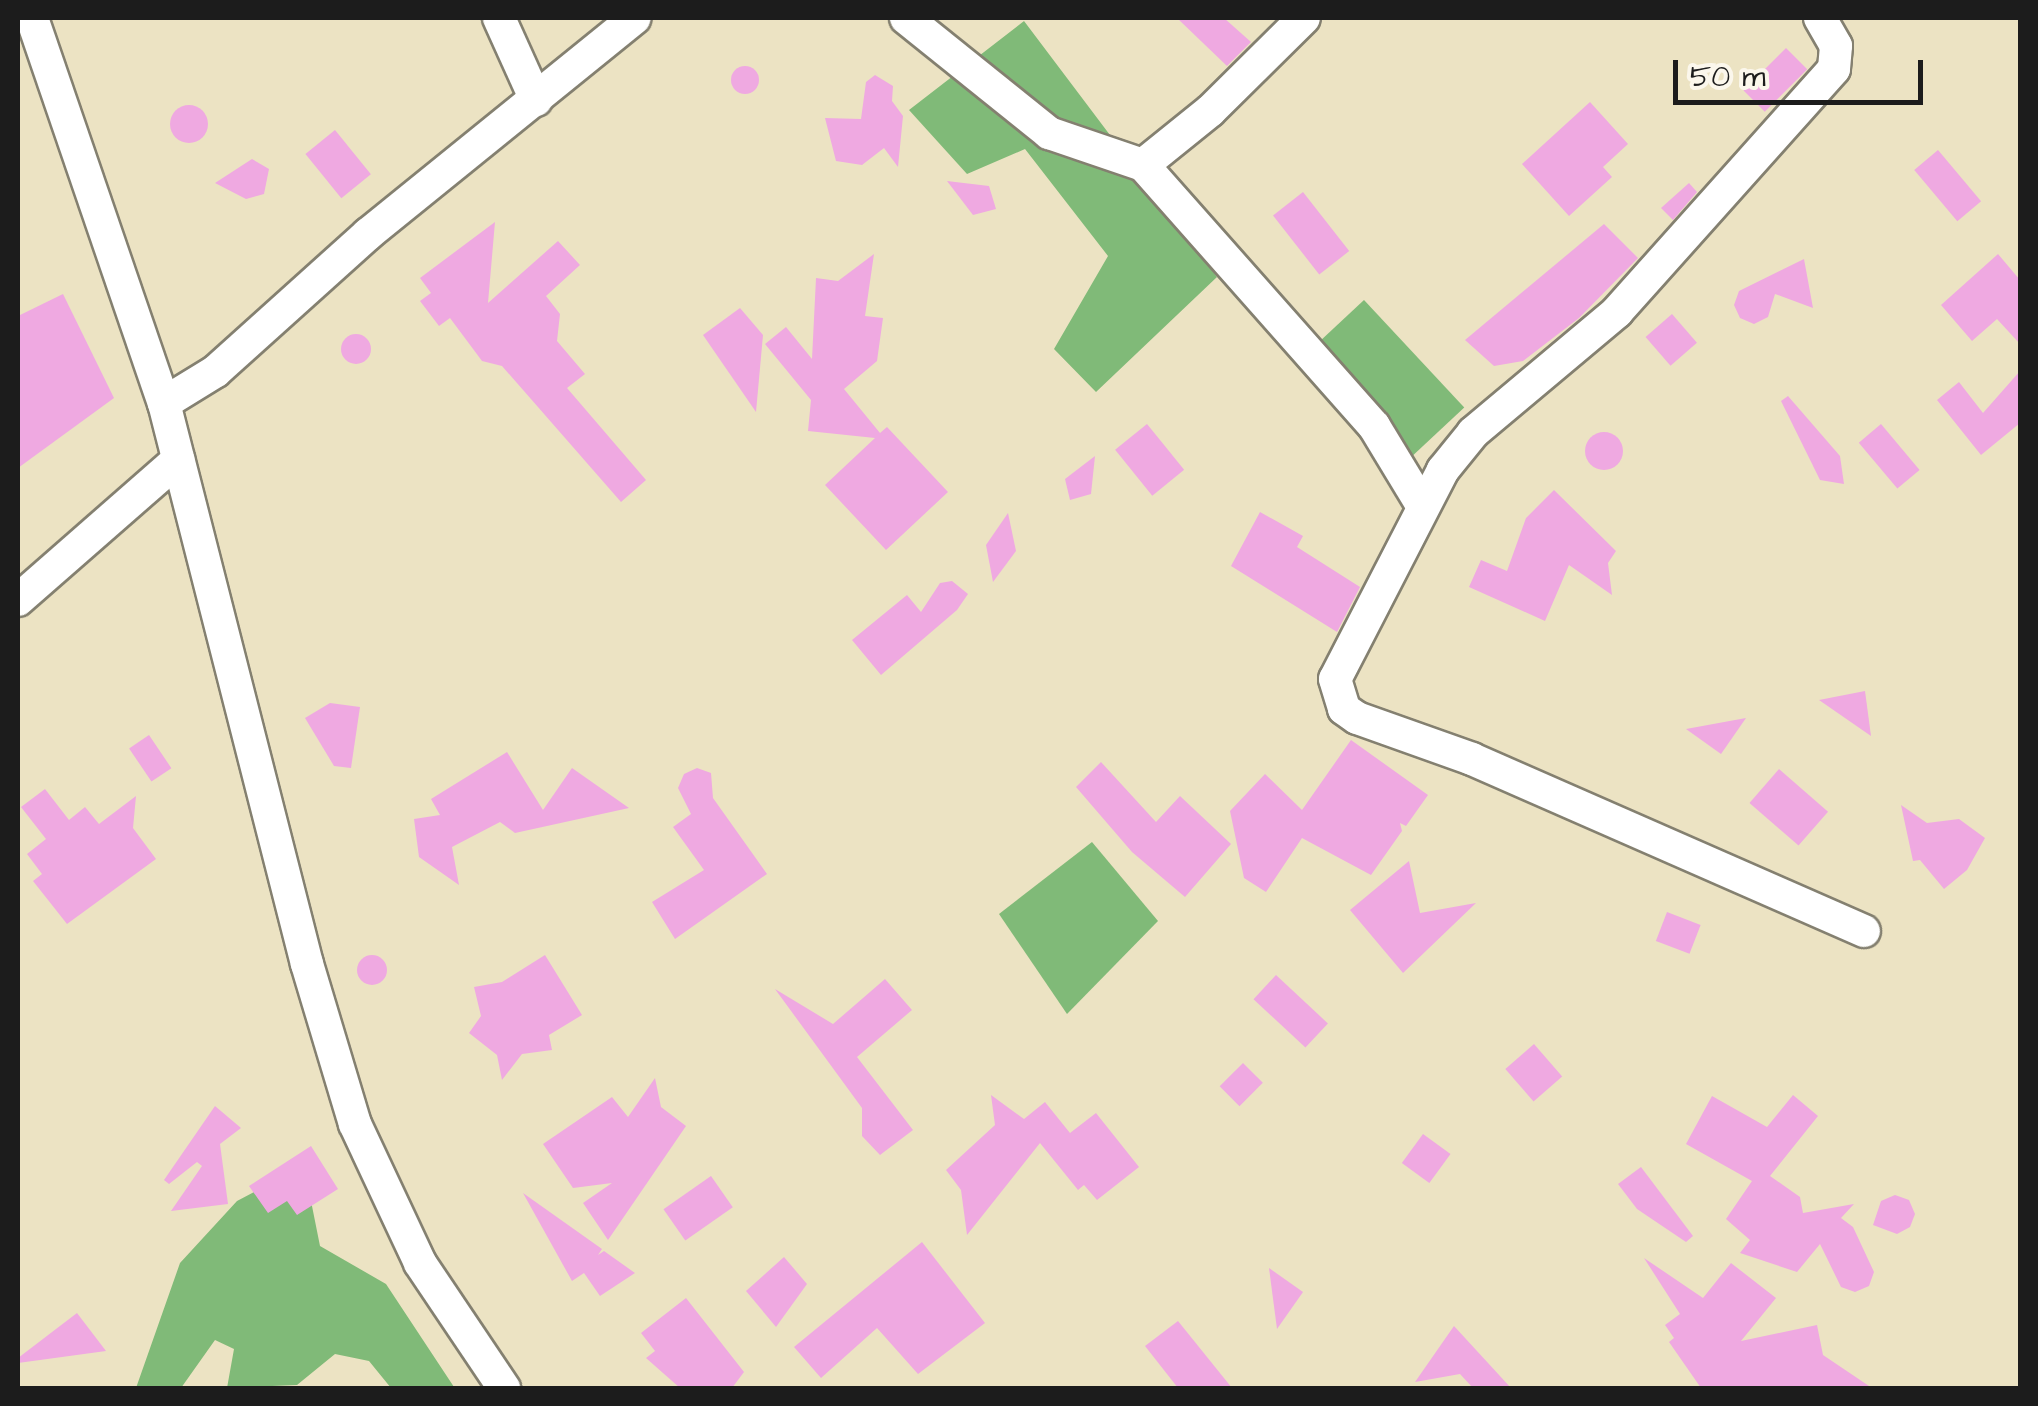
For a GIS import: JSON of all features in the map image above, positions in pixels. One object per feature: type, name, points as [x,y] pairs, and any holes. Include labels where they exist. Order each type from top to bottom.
[{"type":"street","points":[[32,18],[164,403],[355,1124],[420,1263],[504,1388]]},
{"type":"street","points":[[499,18],[536,100]]},
{"type":"street","points":[[164,403],[216,371],[368,234],[635,18]]},
{"type":"street","points":[[906,18],[1049,132],[1143,164],[1374,426],[1420,502]]},
{"type":"street","points":[[1143,164],[1210,111],[1304,18]]},
{"type":"street","points":[[1820,18],[1836,46],[1834,69],[1617,312],[1473,433],[1420,502],[1406,544],[1335,678],[1344,710],[1864,931]]},
{"type":"street","points":[[18,600],[178,460]]},
{"type":"green space","points":[[1024,21],[1217,277],[1096,392],[1054,349],[1108,256],[1025,149],[967,174],[909,110]]},
{"type":"green space","points":[[1364,300],[1464,408],[1407,461],[1307,353]]},
{"type":"green space","points":[[1092,842],[1158,921],[1067,1014],[999,914]]},
{"type":"green space","points":[[304,1166],[320,1246],[386,1284],[454,1387],[391,1388],[369,1361],[335,1354],[297,1385],[227,1388],[234,1349],[215,1340],[181,1388],[136,1388],[180,1263],[237,1201]]},
{"type":"building","points":[[1177,18],[1224,18],[1251,42],[1227,66]]},
{"type":"building","points":[[1786,48],[1807,69],[1765,112],[1744,90]]},
{"type":"building","points":[[745,66],[755,70],[759,80],[755,90],[745,94],[735,90],[731,80],[735,70]]},
{"type":"building","points":[[875,75],[893,86],[892,101],[903,116],[898,167],[884,148],[862,165],[836,161],[825,118],[861,119],[866,82]]},
{"type":"building","points":[[1590,102],[1628,144],[1603,167],[1612,177],[1569,216],[1522,164]]},
{"type":"building","points":[[189,105],[203,110],[208,124],[203,138],[189,143],[175,138],[170,124],[175,110]]},
{"type":"building","points":[[335,130],[371,174],[341,198],[305,154]]},
{"type":"building","points":[[1938,150],[1981,201],[1957,221],[1914,170]]},
{"type":"building","points":[[252,159],[269,169],[264,194],[246,199],[215,183]]},
{"type":"building","points":[[947,181],[989,186],[996,209],[973,215]]},
{"type":"building","points":[[1689,183],[1697,192],[1673,220],[1661,208]]},
{"type":"building","points":[[1303,192],[1349,251],[1319,274],[1273,215]]},
{"type":"building","points":[[495,222],[488,303],[558,241],[580,265],[546,296],[560,314],[557,341],[585,374],[567,388],[646,480],[621,502],[502,366],[482,361],[450,318],[439,326],[420,301],[431,293],[420,278]]},
{"type":"building","points":[[1604,224],[1638,258],[1579,318],[1523,361],[1494,366],[1465,340]]},
{"type":"building","points":[[874,254],[865,316],[883,318],[877,361],[844,389],[880,433],[887,427],[948,492],[886,550],[825,485],[875,438],[808,431],[811,400],[765,344],[786,327],[812,359],[816,278],[838,281]]},
{"type":"building","points":[[1998,254],[2020,280],[2020,344],[1997,319],[1972,341],[1941,305]]},
{"type":"building","points":[[1804,259],[1813,308],[1775,294],[1768,317],[1754,324],[1740,318],[1734,305],[1739,291]]},
{"type":"building","points":[[63,294],[114,398],[18,468],[18,316]]},
{"type":"building","points":[[740,308],[763,335],[756,412],[703,335]]},
{"type":"building","points":[[1672,314],[1697,343],[1671,366],[1646,337]]},
{"type":"building","points":[[356,334],[367,338],[371,349],[367,360],[356,364],[345,360],[341,349],[345,338]]},
{"type":"building","points":[[2020,371],[2020,423],[1981,455],[1937,400],[1959,382],[1983,413]]},
{"type":"building","points":[[1788,396],[1840,456],[1844,484],[1820,480],[1781,401]]},
{"type":"building","points":[[1147,424],[1184,470],[1152,496],[1115,450]]},
{"type":"building","points":[[1881,424],[1920,470],[1897,489],[1859,443]]},
{"type":"building","points":[[1604,432],[1617,438],[1623,451],[1617,464],[1604,470],[1591,464],[1585,451],[1591,438]]},
{"type":"building","points":[[1095,456],[1091,494],[1070,500],[1065,479]]},
{"type":"building","points":[[1554,490],[1616,551],[1608,563],[1612,595],[1569,565],[1545,621],[1469,587],[1481,560],[1507,571],[1526,518]]},
{"type":"building","points":[[1260,512],[1303,536],[1297,547],[1360,587],[1337,632],[1231,566]]},
{"type":"building","points":[[1008,513],[1016,551],[993,582],[986,545]]},
{"type":"building","points":[[952,581],[968,594],[957,610],[881,675],[852,640],[907,595],[921,612],[940,583]]},
{"type":"building","points":[[1865,691],[1871,736],[1819,700]]},
{"type":"building","points":[[330,703],[360,707],[351,768],[334,766],[305,718]]},
{"type":"building","points":[[1746,718],[1721,754],[1686,729]]},
{"type":"building","points":[[149,735],[171,768],[151,782],[129,748]]},
{"type":"building","points":[[1351,740],[1428,795],[1406,826],[1400,823],[1402,831],[1371,875],[1302,838],[1266,892],[1244,878],[1230,811],[1265,774],[1302,810]]},
{"type":"building","points":[[507,752],[543,810],[572,768],[629,808],[515,833],[500,822],[452,847],[459,885],[419,857],[414,819],[440,815],[431,799]]},
{"type":"building","points":[[1101,762],[1156,822],[1180,796],[1231,844],[1185,897],[1132,852],[1076,787]]},
{"type":"building","points":[[697,768],[711,773],[713,798],[767,874],[675,939],[652,902],[704,870],[673,827],[691,814],[678,788],[684,774]]},
{"type":"building","points":[[1779,769],[1828,812],[1799,846],[1749,803]]},
{"type":"building","points":[[45,789],[69,820],[85,807],[99,824],[136,796],[133,828],[156,859],[67,924],[33,881],[42,874],[27,854],[46,839],[21,807]]},
{"type":"building","points":[[1901,805],[1927,823],[1959,819],[1985,838],[1967,870],[1944,889],[1920,860],[1913,861]]},
{"type":"building","points":[[1409,861],[1420,913],[1476,903],[1403,973],[1350,910]]},
{"type":"building","points":[[1667,912],[1701,925],[1689,954],[1656,941]]},
{"type":"building","points":[[372,955],[386,964],[387,970],[378,984],[372,985],[358,976],[357,970],[366,956]]},
{"type":"building","points":[[545,955],[582,1015],[549,1035],[552,1050],[522,1054],[502,1080],[497,1055],[469,1033],[481,1016],[474,987],[502,982]]},
{"type":"building","points":[[1276,975],[1328,1023],[1305,1048],[1253,999]]},
{"type":"building","points":[[885,979],[912,1010],[857,1057],[913,1130],[880,1155],[862,1136],[862,1108],[775,989],[833,1024]]},
{"type":"building","points":[[1534,1044],[1562,1076],[1534,1101],[1505,1069]]},
{"type":"building","points":[[1243,1063],[1263,1083],[1239,1106],[1220,1086]]},
{"type":"building","points":[[655,1078],[661,1107],[686,1126],[608,1240],[583,1203],[612,1183],[573,1188],[543,1144],[612,1097],[628,1117]]},
{"type":"building","points":[[991,1095],[1024,1119],[1045,1102],[1070,1133],[1096,1113],[1139,1167],[1097,1200],[1084,1185],[1078,1190],[1040,1143],[967,1235],[961,1190],[946,1170],[995,1125]]},
{"type":"building","points":[[1793,1095],[1818,1116],[1770,1176],[1800,1197],[1803,1213],[1854,1204],[1841,1218],[1853,1227],[1874,1272],[1869,1286],[1855,1292],[1841,1287],[1820,1244],[1797,1272],[1740,1253],[1750,1240],[1726,1219],[1752,1181],[1686,1144],[1712,1096],[1767,1127]]},
{"type":"building","points":[[215,1106],[241,1128],[220,1144],[228,1204],[171,1211],[202,1166],[197,1162],[169,1184],[164,1180]]},
{"type":"building","points":[[1423,1134],[1451,1154],[1429,1183],[1402,1163]]},
{"type":"building","points":[[311,1146],[338,1189],[297,1215],[287,1201],[268,1213],[249,1186]]},
{"type":"building","points":[[1641,1167],[1693,1236],[1686,1242],[1637,1209],[1618,1184]]},
{"type":"building","points":[[711,1176],[733,1207],[685,1240],[663,1209]]},
{"type":"building","points":[[523,1193],[602,1249],[598,1255],[604,1251],[635,1273],[600,1296],[584,1273],[572,1281]]},
{"type":"building","points":[[1895,1195],[1909,1200],[1915,1214],[1910,1227],[1897,1234],[1873,1225],[1881,1201]]},
{"type":"building","points":[[922,1242],[985,1323],[918,1374],[877,1328],[821,1378],[794,1347]]},
{"type":"building","points":[[784,1257],[807,1284],[776,1327],[746,1291]]},
{"type":"building","points":[[1644,1258],[1703,1298],[1731,1263],[1776,1298],[1741,1341],[1817,1325],[1823,1355],[1872,1388],[1701,1388],[1669,1342],[1674,1338],[1665,1325],[1680,1314]]},
{"type":"building","points":[[1269,1268],[1303,1292],[1277,1329]]},
{"type":"building","points":[[686,1298],[744,1372],[732,1388],[680,1388],[646,1358],[655,1351],[641,1333]]},
{"type":"building","points":[[77,1313],[106,1351],[18,1363],[18,1358]]},
{"type":"building","points":[[1178,1321],[1232,1388],[1178,1388],[1145,1346]]},
{"type":"building","points":[[1454,1326],[1511,1388],[1473,1388],[1460,1374],[1415,1382]]}]
